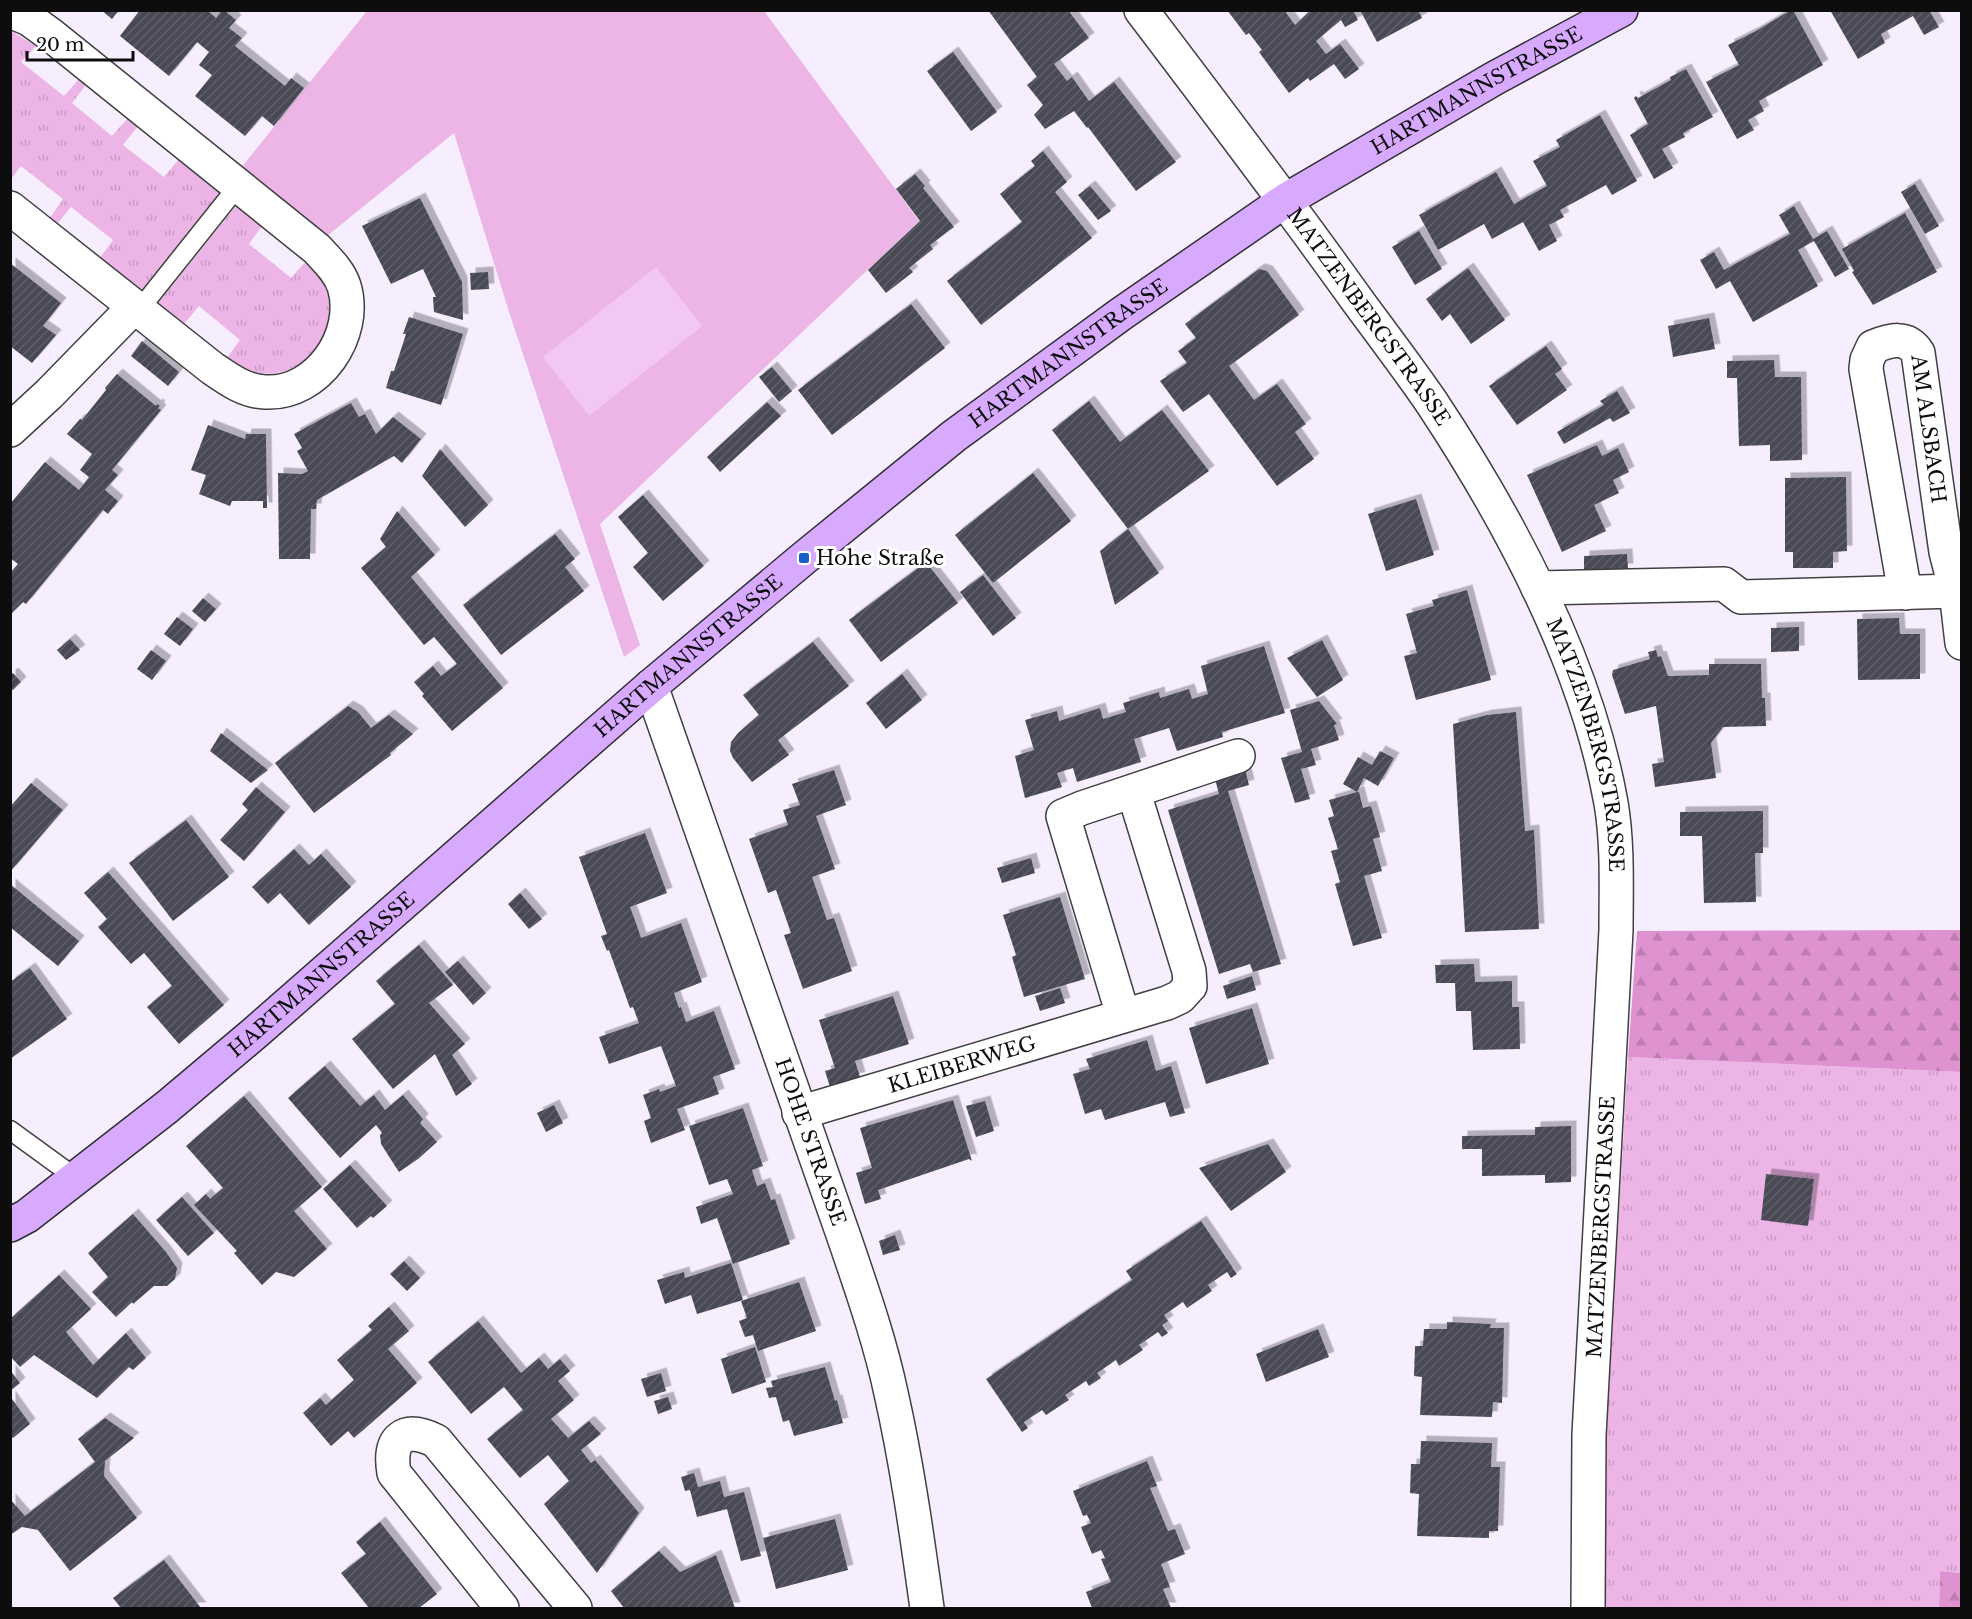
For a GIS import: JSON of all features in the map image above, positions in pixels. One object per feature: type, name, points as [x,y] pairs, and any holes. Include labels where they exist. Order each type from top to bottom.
[{"type":"main road","name":"HARTMANNSTRASSE","points":[[10,1225],[27,1216],[167,1107],[256,1032],[651,686],[954,436],[1121,314],[1286,200],[1495,78],[1621,10]]},
{"type":"street","name":"MATZENBERGSTRASSE","points":[[1141,10],[1286,200],[1432,403],[1488,495],[1538,588],[1583,694],[1598,747],[1611,805],[1616,867],[1616,930],[1589,1435],[1588,1608]]},
{"type":"street","points":[[10,11],[30,19],[51,35],[317,249],[331,264],[344,286],[345,321],[339,345],[327,364],[299,385],[267,392],[244,387],[212,368],[10,208]]},
{"type":"street","points":[[10,430],[49,394],[134,307]]},
{"type":"street","name":"AM ALSBACH","points":[[1905,594],[1866,369],[1873,347],[1896,340],[1909,342],[1918,353],[1946,552],[1956,591],[1962,644]]},
{"type":"street","points":[[1538,588],[1724,584],[1741,597],[1956,591]]},
{"type":"street","name":"HOHE STRASSE","points":[[651,686],[845,1240],[891,1391],[910,1485],[926,1608]]},
{"type":"street","points":[[1123,1015],[1063,816],[1238,756]]},
{"type":"street","name":"KLEIBERWEG","points":[[799,1113],[1167,1003],[1180,997],[1190,986],[1189,971],[1134,792]]},
{"type":"street","points":[[502,1608],[394,1473],[392,1457],[396,1443],[405,1434],[420,1433],[436,1441],[575,1608]]},
{"type":"lane","points":[[134,307],[147,300],[238,186]]},
{"type":"lane","points":[[10,1130],[76,1178]]},
{"type":"green space","points":[[367,11],[764,11],[919,221],[600,524],[640,645],[624,657],[509,312],[454,133],[327,236],[241,168]]},
{"type":"green space","points":[[11,31],[36,46],[21,62],[64,96],[79,79],[86,85],[72,103],[112,136],[127,119],[138,126],[123,145],[164,177],[179,159],[224,197],[146,295],[100,258],[113,240],[71,207],[57,224],[50,218],[63,199],[21,166],[11,179]]},
{"type":"green space","points":[[236,206],[262,226],[249,244],[291,278],[306,261],[325,287],[330,309],[328,329],[319,347],[306,361],[288,370],[268,373],[247,370],[226,359],[240,340],[199,306],[184,324],[158,303]]},
{"type":"green space","points":[[1961,930],[1961,1072],[1628,1057],[1637,931]]},
{"type":"green space","points":[[1628,1057],[1961,1072],[1962,1573],[1940,1571],[1939,1608],[1606,1608],[1606,1438]]},
{"type":"green space","points":[[1940,1571],[1961,1573],[1961,1608],[1939,1608]]},
{"type":"shaded area","points":[[656,267],[702,326],[589,416],[543,357]]},
{"type":"building","points":[[101,10],[119,10],[112,19]]},
{"type":"building","points":[[140,10],[207,10],[216,18],[224,10],[236,20],[229,28],[242,38],[235,46],[285,86],[291,78],[304,88],[274,126],[262,116],[245,136],[195,96],[212,75],[199,65],[209,52],[197,42],[169,76],[120,36]]},
{"type":"building","points":[[988,10],[1068,10],[1089,38],[1054,64],[1067,81],[1072,77],[1089,101],[1114,82],[1176,162],[1136,191],[1074,111],[1045,129],[1034,115],[1043,105],[1027,85],[1037,77]]},
{"type":"building","points":[[1227,10],[1284,10],[1295,25],[1311,10],[1353,10],[1358,20],[1345,27],[1341,20],[1316,41],[1326,54],[1340,44],[1359,69],[1345,79],[1334,64],[1310,81],[1308,78],[1289,93],[1259,52],[1262,50],[1249,33],[1246,35]]},
{"type":"building","points":[[1360,10],[1418,10],[1422,18],[1377,42]]},
{"type":"building","points":[[1791,10],[1823,65],[1759,101],[1764,111],[1748,120],[1754,130],[1737,139],[1706,82],[1739,65],[1728,45]]},
{"type":"building","points":[[1830,10],[1929,10],[1939,27],[1924,35],[1913,16],[1881,34],[1885,43],[1858,59]]},
{"type":"building","points":[[953,52],[997,112],[971,131],[927,71]]},
{"type":"building","points":[[1686,69],[1713,117],[1683,133],[1685,137],[1662,149],[1673,168],[1654,179],[1630,135],[1648,124],[1634,98],[1671,80],[1670,77]]},
{"type":"building","points":[[1600,115],[1637,181],[1612,195],[1606,185],[1560,210],[1564,217],[1549,225],[1557,241],[1539,251],[1523,222],[1492,239],[1484,224],[1438,250],[1419,215],[1496,172],[1514,204],[1547,186],[1533,161],[1560,147],[1556,140]]},
{"type":"building","points":[[1043,151],[1067,182],[1055,192],[1092,238],[981,325],[947,281],[1022,222],[1000,194],[1035,166],[1031,161]]},
{"type":"building","points":[[915,174],[925,186],[923,188],[954,227],[930,245],[933,249],[909,268],[913,272],[886,293],[868,270],[920,221],[896,189]]},
{"type":"building","points":[[1915,184],[1939,226],[1925,234],[1901,192]]},
{"type":"building","points":[[1090,186],[1111,211],[1098,220],[1078,195]]},
{"type":"building","points":[[420,198],[462,282],[463,320],[434,312],[433,297],[436,297],[423,269],[391,284],[362,226]]},
{"type":"building","points":[[1794,206],[1813,239],[1827,231],[1849,269],[1835,277],[1814,241],[1798,250],[1818,286],[1753,322],[1730,281],[1716,289],[1700,260],[1714,252],[1724,270],[1790,234],[1779,215]]},
{"type":"building","points":[[1905,213],[1937,272],[1873,305],[1852,272],[1854,271],[1842,249]]},
{"type":"building","points":[[1419,231],[1442,269],[1415,285],[1392,247]]},
{"type":"building","points":[[10,263],[61,303],[43,326],[56,335],[32,363],[10,346]]},
{"type":"building","points":[[1468,268],[1505,320],[1471,344],[1450,314],[1442,321],[1426,299]]},
{"type":"building","points":[[1259,269],[1267,271],[1299,315],[1229,366],[1254,400],[1277,384],[1306,424],[1295,432],[1314,459],[1277,486],[1209,394],[1183,412],[1160,381],[1187,363],[1178,351],[1196,338],[1185,324]]},
{"type":"building","points":[[488,272],[489,289],[471,290],[470,273]]},
{"type":"building","points":[[911,304],[945,348],[832,435],[798,390]]},
{"type":"building","points":[[409,317],[463,334],[441,405],[386,388],[406,334],[403,334]]},
{"type":"building","points":[[1709,318],[1715,349],[1673,357],[1668,326]]},
{"type":"building","points":[[142,341],[179,372],[168,386],[131,356]]},
{"type":"building","points":[[1546,346],[1562,369],[1555,374],[1567,390],[1517,425],[1489,386]]},
{"type":"building","points":[[1774,360],[1775,377],[1801,377],[1802,460],[1770,461],[1770,445],[1739,446],[1737,378],[1727,378],[1727,361]]},
{"type":"building","points":[[772,367],[792,391],[779,402],[759,377]]},
{"type":"building","points":[[117,374],[156,406],[157,404],[160,406],[158,408],[161,410],[112,470],[118,475],[105,490],[118,501],[108,514],[103,510],[26,604],[23,602],[10,615],[10,573],[18,564],[10,558],[10,504],[45,462],[79,490],[89,477],[80,470],[92,454],[67,434],[80,419],[82,420]]},
{"type":"building","points":[[1617,391],[1630,413],[1613,422],[1610,418],[1564,444],[1557,432],[1604,405],[1600,401]]},
{"type":"building","points":[[1089,401],[1120,442],[1162,410],[1209,471],[1128,529],[1052,430]]},
{"type":"building","points":[[767,402],[781,416],[720,472],[707,457]]},
{"type":"building","points":[[351,403],[359,417],[365,414],[376,434],[393,417],[421,439],[402,463],[394,456],[317,500],[316,509],[311,509],[310,559],[279,559],[278,473],[302,474],[308,471],[297,451],[302,448],[294,434]]},
{"type":"building","points":[[208,425],[245,439],[246,434],[266,434],[267,508],[263,508],[263,501],[232,501],[230,506],[199,494],[206,475],[191,470]]},
{"type":"building","points":[[1597,445],[1602,456],[1618,448],[1629,472],[1613,480],[1619,493],[1594,505],[1606,531],[1562,552],[1527,475]]},
{"type":"building","points":[[440,449],[488,505],[465,527],[422,476]]},
{"type":"building","points":[[1033,473],[1071,521],[993,583],[955,535]]},
{"type":"building","points":[[1846,477],[1847,551],[1833,552],[1833,568],[1793,568],[1793,552],[1785,552],[1785,478]]},
{"type":"building","points":[[643,495],[704,566],[663,601],[633,567],[648,553],[618,517]]},
{"type":"building","points":[[1416,499],[1434,555],[1386,571],[1368,514]]},
{"type":"building","points":[[397,511],[435,555],[411,577],[503,688],[452,731],[422,696],[424,694],[414,682],[433,666],[441,676],[457,664],[434,637],[424,645],[361,568],[386,547],[380,539]]},
{"type":"building","points":[[1128,529],[1159,573],[1115,605],[1100,551]]},
{"type":"building","points":[[555,534],[575,559],[565,567],[584,591],[501,655],[463,605]]},
{"type":"building","points":[[1627,554],[1628,569],[1584,571],[1584,556]]},
{"type":"building","points":[[926,562],[958,603],[881,662],[849,620]]},
{"type":"building","points":[[983,575],[1016,618],[993,636],[960,592]]},
{"type":"building","points":[[1467,590],[1491,680],[1416,700],[1404,656],[1417,653],[1406,614],[1434,606],[1432,600]]},
{"type":"building","points":[[203,598],[216,609],[205,622],[192,611]]},
{"type":"building","points":[[177,617],[193,629],[180,646],[164,634]]},
{"type":"building","points":[[1899,618],[1900,634],[1920,634],[1920,679],[1858,680],[1857,619]]},
{"type":"building","points":[[1799,627],[1799,651],[1771,652],[1771,628]]},
{"type":"building","points":[[70,639],[80,650],[66,660],[57,650]]},
{"type":"building","points":[[1322,640],[1343,680],[1317,697],[1287,658]]},
{"type":"building","points":[[813,642],[849,686],[778,740],[789,755],[752,782],[730,751],[731,742],[738,733],[759,715],[743,695]]},
{"type":"building","points":[[1264,646],[1285,713],[1222,732],[1223,737],[1177,751],[1169,728],[1134,739],[1141,762],[1077,782],[1073,768],[1057,773],[1062,787],[1025,798],[1015,756],[1034,750],[1025,720],[1057,711],[1059,721],[1100,708],[1103,719],[1126,712],[1123,703],[1159,692],[1160,698],[1189,689],[1192,699],[1208,694],[1201,666]]},
{"type":"building","points":[[151,650],[166,661],[152,680],[137,669]]},
{"type":"building","points":[[1656,650],[1658,657],[1661,656],[1668,676],[1709,675],[1709,664],[1761,664],[1766,726],[1723,727],[1711,743],[1716,778],[1655,787],[1652,764],[1664,762],[1656,706],[1625,714],[1612,675],[1613,670],[1650,659],[1648,652]]},
{"type":"building","points":[[13,673],[21,682],[13,690],[10,688],[10,675]]},
{"type":"building","points":[[902,674],[922,700],[886,729],[866,703]]},
{"type":"building","points":[[1319,701],[1337,724],[1334,725],[1339,740],[1311,749],[1316,765],[1301,769],[1310,799],[1295,803],[1281,758],[1302,752],[1290,710]]},
{"type":"building","points":[[348,706],[358,712],[371,728],[389,715],[413,734],[390,753],[391,755],[314,813],[275,763]]},
{"type":"building","points":[[1516,712],[1525,831],[1534,830],[1539,929],[1465,932],[1453,724],[1487,715]]},
{"type":"building","points":[[221,733],[268,770],[251,783],[210,751]]},
{"type":"building","points":[[1380,751],[1394,758],[1378,786],[1364,778],[1357,792],[1343,784],[1358,757],[1372,765]]},
{"type":"building","points":[[1245,769],[1249,785],[1228,791],[1281,964],[1253,972],[1250,964],[1219,974],[1168,810],[1219,794],[1215,779]]},
{"type":"building","points":[[834,770],[846,805],[816,816],[835,869],[812,877],[827,920],[834,918],[852,971],[803,989],[784,935],[791,933],[776,890],[768,893],[749,839],[788,825],[783,810],[800,805],[792,784]]},
{"type":"building","points":[[31,783],[63,810],[10,872],[10,807]]},
{"type":"building","points":[[256,787],[285,812],[244,861],[220,840],[248,810],[242,804]]},
{"type":"building","points":[[1359,792],[1363,808],[1371,806],[1380,837],[1373,839],[1382,871],[1364,876],[1382,938],[1353,946],[1335,884],[1340,882],[1331,851],[1338,849],[1328,818],[1334,816],[1329,800]]},
{"type":"building","points":[[1763,811],[1763,853],[1755,853],[1756,902],[1704,903],[1702,836],[1680,836],[1680,812]]},
{"type":"building","points":[[186,820],[229,877],[173,921],[129,863]]},
{"type":"building","points":[[645,833],[667,893],[630,907],[641,938],[681,923],[702,982],[674,993],[679,1008],[681,1007],[686,1022],[714,1011],[735,1069],[713,1077],[719,1094],[677,1109],[685,1130],[651,1143],[644,1121],[651,1118],[643,1095],[676,1086],[661,1046],[609,1064],[599,1037],[639,1023],[633,1007],[630,1008],[609,950],[607,951],[601,936],[607,934],[579,857]]},
{"type":"building","points":[[294,849],[309,865],[321,854],[351,887],[309,925],[280,893],[268,904],[252,887]]},
{"type":"building","points":[[1031,858],[1035,873],[1002,883],[997,868]]},
{"type":"building","points":[[108,872],[224,1005],[179,1044],[147,1007],[172,986],[144,953],[131,964],[98,927],[107,919],[84,893]]},
{"type":"building","points":[[10,884],[79,941],[58,966],[10,927]]},
{"type":"building","points":[[520,893],[542,919],[529,929],[508,904]]},
{"type":"building","points":[[1060,897],[1085,979],[1024,997],[1012,957],[1016,955],[1003,915]]},
{"type":"building","points":[[419,945],[453,985],[429,1003],[465,1044],[452,1055],[472,1084],[456,1096],[435,1054],[393,1089],[352,1039],[395,1004],[376,981]]},
{"type":"building","points":[[458,961],[486,993],[473,1005],[445,972]]},
{"type":"building","points":[[1474,964],[1475,982],[1512,981],[1512,1007],[1519,1007],[1520,1049],[1473,1050],[1471,1011],[1456,1011],[1455,983],[1436,983],[1435,965]]},
{"type":"building","points":[[30,968],[67,1019],[10,1059],[10,982]]},
{"type":"building","points":[[1252,976],[1256,990],[1227,999],[1223,986]]},
{"type":"building","points":[[1060,988],[1065,1003],[1040,1011],[1035,996]]},
{"type":"building","points":[[893,996],[909,1044],[855,1061],[860,1077],[830,1087],[825,1071],[835,1068],[819,1020]]},
{"type":"building","points":[[1252,1008],[1269,1064],[1206,1084],[1189,1028]]},
{"type":"building","points":[[1147,1040],[1156,1071],[1171,1066],[1185,1113],[1170,1117],[1165,1102],[1105,1120],[1101,1109],[1085,1114],[1073,1074],[1090,1069],[1086,1059]]},
{"type":"building","points":[[325,1066],[360,1106],[374,1095],[385,1110],[403,1095],[423,1119],[420,1123],[437,1142],[399,1172],[381,1144],[380,1135],[382,1133],[376,1125],[340,1158],[288,1098]]},
{"type":"building","points":[[244,1096],[322,1187],[294,1211],[327,1249],[294,1277],[276,1272],[262,1285],[234,1253],[237,1251],[194,1205],[206,1194],[210,1199],[223,1188],[186,1146]]},
{"type":"building","points":[[953,1100],[972,1161],[969,1159],[878,1190],[881,1199],[865,1204],[856,1173],[872,1168],[860,1128]]},
{"type":"building","points":[[985,1101],[994,1131],[976,1137],[966,1106]]},
{"type":"building","points":[[554,1105],[563,1123],[546,1132],[537,1113]]},
{"type":"building","points":[[743,1108],[763,1166],[752,1170],[757,1186],[765,1183],[771,1200],[775,1199],[790,1244],[733,1264],[717,1218],[701,1224],[696,1207],[733,1194],[727,1179],[709,1185],[689,1126]]},
{"type":"building","points":[[1571,1126],[1571,1182],[1545,1183],[1545,1175],[1482,1176],[1482,1149],[1462,1149],[1462,1136],[1535,1135],[1535,1127]]},
{"type":"building","points":[[1268,1144],[1286,1172],[1231,1211],[1199,1168]]},
{"type":"building","points":[[350,1165],[387,1206],[357,1228],[323,1189]]},
{"type":"building","points":[[1766,1174],[1814,1179],[1808,1226],[1761,1220]]},
{"type":"building","points":[[182,1197],[214,1233],[188,1256],[156,1220]]},
{"type":"building","points":[[133,1214],[177,1268],[175,1279],[167,1286],[154,1286],[116,1317],[92,1292],[108,1277],[88,1253]]},
{"type":"building","points":[[1201,1221],[1237,1274],[1231,1278],[1227,1272],[1208,1285],[1212,1291],[1187,1308],[1183,1302],[1164,1315],[1168,1321],[1162,1325],[1168,1333],[1162,1337],[1158,1332],[1139,1345],[1143,1350],[1119,1366],[1116,1360],[1097,1373],[1101,1378],[1089,1386],[1086,1381],[1065,1395],[1069,1400],[1046,1415],[1042,1410],[1024,1422],[1028,1428],[1022,1432],[986,1379],[1132,1280],[1126,1271]]},
{"type":"building","points":[[895,1235],[900,1250],[883,1255],[879,1241]]},
{"type":"building","points":[[404,1261],[420,1278],[407,1291],[390,1274]]},
{"type":"building","points":[[731,1263],[743,1300],[697,1314],[691,1295],[665,1304],[657,1280],[684,1272],[685,1278]]},
{"type":"building","points":[[59,1275],[91,1309],[66,1332],[93,1365],[126,1333],[146,1358],[133,1370],[129,1367],[97,1398],[34,1355],[20,1367],[10,1356],[10,1319]]},
{"type":"building","points":[[799,1282],[816,1331],[758,1351],[753,1335],[745,1337],[739,1321],[747,1318],[741,1301]]},
{"type":"building","points":[[389,1307],[409,1331],[388,1349],[417,1383],[354,1438],[348,1431],[331,1446],[303,1413],[320,1398],[326,1405],[354,1380],[337,1360],[372,1330],[368,1326]]},
{"type":"building","points":[[478,1321],[521,1373],[539,1358],[548,1369],[560,1359],[570,1371],[558,1381],[574,1400],[551,1419],[568,1438],[589,1421],[601,1434],[581,1450],[591,1463],[595,1460],[639,1513],[597,1573],[544,1504],[569,1481],[548,1455],[520,1478],[487,1439],[523,1410],[504,1387],[471,1414],[428,1362]]},
{"type":"building","points":[[1447,1322],[1491,1324],[1490,1328],[1504,1328],[1502,1403],[1493,1402],[1492,1417],[1420,1415],[1422,1377],[1414,1376],[1415,1346],[1423,1346],[1424,1329],[1447,1329]]},
{"type":"building","points":[[1318,1329],[1329,1357],[1266,1382],[1256,1354]]},
{"type":"building","points":[[755,1347],[766,1382],[732,1394],[721,1359]]},
{"type":"building","points":[[825,1367],[843,1423],[794,1436],[789,1420],[783,1422],[776,1397],[769,1398],[766,1388],[773,1387],[771,1381]]},
{"type":"building","points":[[10,1370],[20,1383],[10,1391]]},
{"type":"building","points":[[661,1373],[666,1391],[647,1397],[641,1379]]},
{"type":"building","points":[[10,1396],[30,1424],[13,1438],[10,1436]]},
{"type":"building","points":[[668,1397],[672,1409],[658,1414],[654,1401]]},
{"type":"building","points":[[105,1418],[134,1438],[105,1461],[104,1476],[137,1518],[70,1571],[38,1530],[22,1527],[10,1535],[10,1499],[25,1516],[95,1462],[78,1439]]},
{"type":"building","points":[[1421,1441],[1492,1443],[1491,1467],[1500,1467],[1498,1531],[1489,1531],[1489,1538],[1417,1536],[1419,1494],[1410,1493],[1411,1464],[1420,1464]]},
{"type":"building","points":[[1147,1461],[1157,1486],[1150,1488],[1168,1531],[1175,1529],[1185,1554],[1161,1564],[1170,1587],[1163,1589],[1171,1608],[1092,1608],[1086,1592],[1111,1582],[1101,1559],[1105,1558],[1101,1550],[1092,1554],[1081,1527],[1091,1523],[1087,1515],[1083,1516],[1073,1491]]},
{"type":"building","points":[[694,1473],[698,1487],[720,1481],[724,1497],[744,1492],[761,1556],[741,1561],[727,1509],[697,1517],[690,1490],[685,1491],[681,1477]]},
{"type":"building","points":[[835,1519],[848,1570],[776,1589],[763,1538]]},
{"type":"building","points":[[380,1522],[437,1594],[419,1608],[369,1608],[341,1573],[366,1554],[356,1542]]},
{"type":"building","points":[[659,1551],[680,1572],[716,1555],[735,1608],[624,1608],[611,1591]]},
{"type":"building","points":[[164,1560],[201,1608],[121,1608],[113,1598]]},
{"type":"place","name":"Hohe Straße","points":[[804,558]]}]
